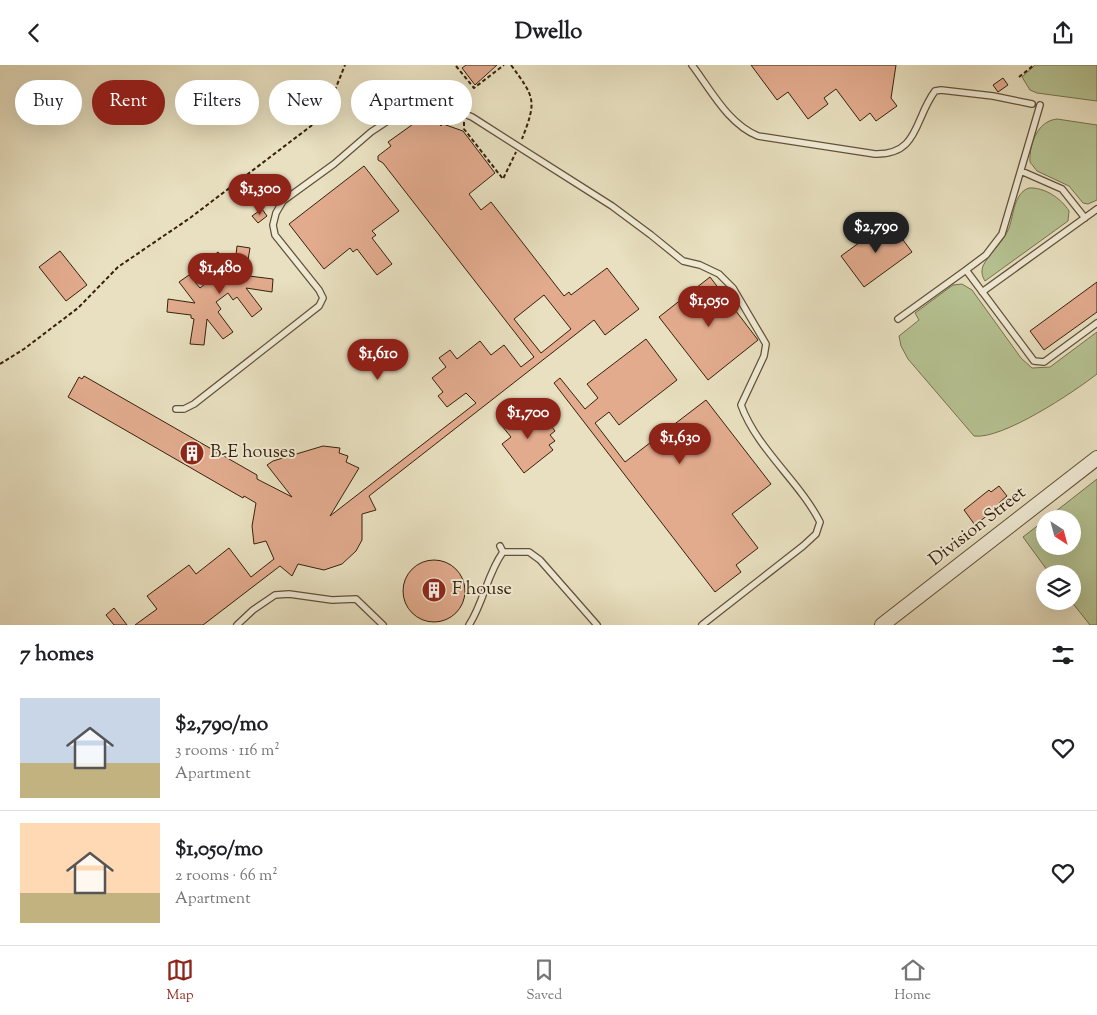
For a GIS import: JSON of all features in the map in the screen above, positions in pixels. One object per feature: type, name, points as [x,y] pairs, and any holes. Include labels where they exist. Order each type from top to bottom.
[{"type":"street","name":"Division Street","points":[[882,625],[1097,458]]},
{"type":"lane","points":[[692,65],[734,121],[748,132],[758,136],[875,154],[888,155],[905,147],[935,91],[941,90],[993,96],[1032,104]]},
{"type":"lane","points":[[176,409],[184,409],[194,404],[319,306],[323,298],[319,290],[275,235],[273,225],[276,213],[283,201],[334,164],[371,132],[418,101],[445,106],[472,117],[569,181],[612,206],[683,261],[700,265],[719,275],[733,288],[766,344],[764,356],[742,405],[748,423],[812,506],[820,522],[816,534],[803,546],[702,625]]},
{"type":"lane","points":[[898,319],[986,255],[997,242],[1005,225],[1040,105]]},
{"type":"lane","points":[[1021,171],[1062,189],[1084,218]]},
{"type":"lane","points":[[982,293],[1097,209]]},
{"type":"lane","points":[[966,270],[1034,361],[1044,361],[1097,323]]},
{"type":"lane","points":[[469,625],[476,615],[501,549],[529,553],[540,560],[597,625]]},
{"type":"lane","points":[[237,625],[263,602],[275,595],[289,594],[316,599],[356,599],[383,625]]},
{"type":"path","points":[[0,364],[24,349],[78,308],[118,267],[190,218],[312,126],[329,105],[345,65]]},
{"type":"path","points":[[456,66],[474,88],[504,65]]},
{"type":"path","points":[[511,65],[527,87],[532,100],[531,116],[521,143]]},
{"type":"path","points":[[1019,77],[1034,65]]},
{"type":"path","points":[[464,125],[464,129],[503,179],[516,152]]},
{"type":"green space","points":[[1035,65],[1097,65],[1097,101],[1037,93],[1030,90],[1022,77]]},
{"type":"green space","points":[[1057,119],[1097,125],[1097,200],[1088,204],[1083,203],[1069,186],[1037,171],[1030,162],[1031,148],[1039,129],[1044,124]]},
{"type":"green space","points":[[1029,188],[1046,191],[1057,198],[1069,211],[1068,221],[985,281],[982,274],[983,266],[1009,228],[1017,199],[1020,194]]},
{"type":"green space","points":[[962,284],[972,290],[1021,358],[1032,368],[1050,367],[1097,332],[1097,374],[1055,403],[1019,423],[1002,431],[974,436],[908,359],[901,346],[899,336],[919,320],[915,313],[953,285]]},
{"type":"green space","points":[[1097,479],[1097,625],[1090,625],[1078,610],[1081,610],[1081,565],[1043,565],[1036,555],[1081,555],[1081,510],[1057,510]]},
{"type":"green space","points":[[1036,527],[1036,555],[1023,537]]},
{"type":"building","points":[[466,65],[497,65],[475,85],[462,68]]},
{"type":"building","points":[[751,65],[896,65],[891,98],[897,106],[876,121],[870,113],[860,121],[836,89],[824,98],[828,104],[808,119],[788,92],[777,100]]},
{"type":"building","points":[[1003,78],[1008,85],[998,92],[993,85]]},
{"type":"building","points":[[412,125],[446,125],[463,131],[495,173],[469,194],[481,210],[491,202],[564,296],[569,292],[571,295],[607,268],[639,309],[605,335],[594,320],[369,496],[376,510],[362,514],[362,540],[356,551],[342,564],[324,570],[298,564],[292,576],[280,566],[203,625],[135,625],[157,609],[147,596],[189,565],[196,574],[229,548],[251,577],[274,559],[266,541],[254,544],[252,526],[256,503],[244,496],[243,498],[68,397],[79,377],[82,379],[84,376],[257,475],[257,479],[292,497],[267,465],[273,461],[323,446],[340,448],[339,453],[348,456],[346,462],[359,468],[330,516],[476,403],[466,393],[447,407],[438,396],[443,392],[432,378],[446,367],[439,358],[450,350],[457,359],[480,341],[491,355],[504,345],[521,367],[534,357],[383,163],[378,160],[378,156],[391,146],[388,142]],"holes":[[[544,295],[571,329],[541,353],[514,319]]]},
{"type":"building","points":[[364,166],[399,211],[372,231],[376,235],[372,238],[392,264],[377,275],[357,249],[353,252],[350,248],[324,269],[289,224]]},
{"type":"building","points":[[262,209],[267,216],[258,223],[252,216]]},
{"type":"building","points":[[889,221],[912,252],[864,287],[841,256]]},
{"type":"building","points":[[237,246],[250,248],[246,272],[250,273],[249,276],[273,279],[272,292],[246,288],[262,309],[252,317],[237,297],[233,300],[228,293],[216,302],[221,309],[218,312],[233,332],[223,339],[207,319],[204,345],[190,344],[194,319],[191,318],[191,315],[167,312],[168,299],[195,303],[179,282],[189,275],[200,288],[218,274],[208,260],[218,252],[234,273]]},
{"type":"building","points":[[60,251],[87,285],[66,301],[39,267]]},
{"type":"building","points":[[710,277],[758,340],[708,380],[659,317]]},
{"type":"building","points":[[1097,282],[1097,312],[1044,350],[1030,331]]},
{"type":"building","points":[[646,339],[677,380],[619,425],[609,412],[595,423],[625,462],[706,400],[771,484],[732,514],[758,548],[736,565],[741,572],[715,592],[554,383],[560,378],[585,409],[598,398],[587,384]]},
{"type":"building","points":[[523,411],[532,422],[542,414],[555,431],[550,435],[555,441],[549,445],[553,450],[524,473],[502,444],[511,437],[502,426]]},
{"type":"building","points":[[999,486],[1007,496],[999,503],[1001,505],[975,525],[964,510],[989,490],[991,492]]},
{"type":"building","name":"F house","points":[[434,560],[446,562],[456,569],[463,579],[465,591],[463,603],[456,613],[446,620],[434,622],[422,620],[412,613],[405,603],[403,591],[405,579],[412,569],[422,562]]},
{"type":"building","points":[[114,608],[127,625],[114,625],[106,615]]},
{"type":"place","name":"B-E houses","points":[[192,453]]},
{"type":"place","name":"F house","points":[[434,590]]}]
